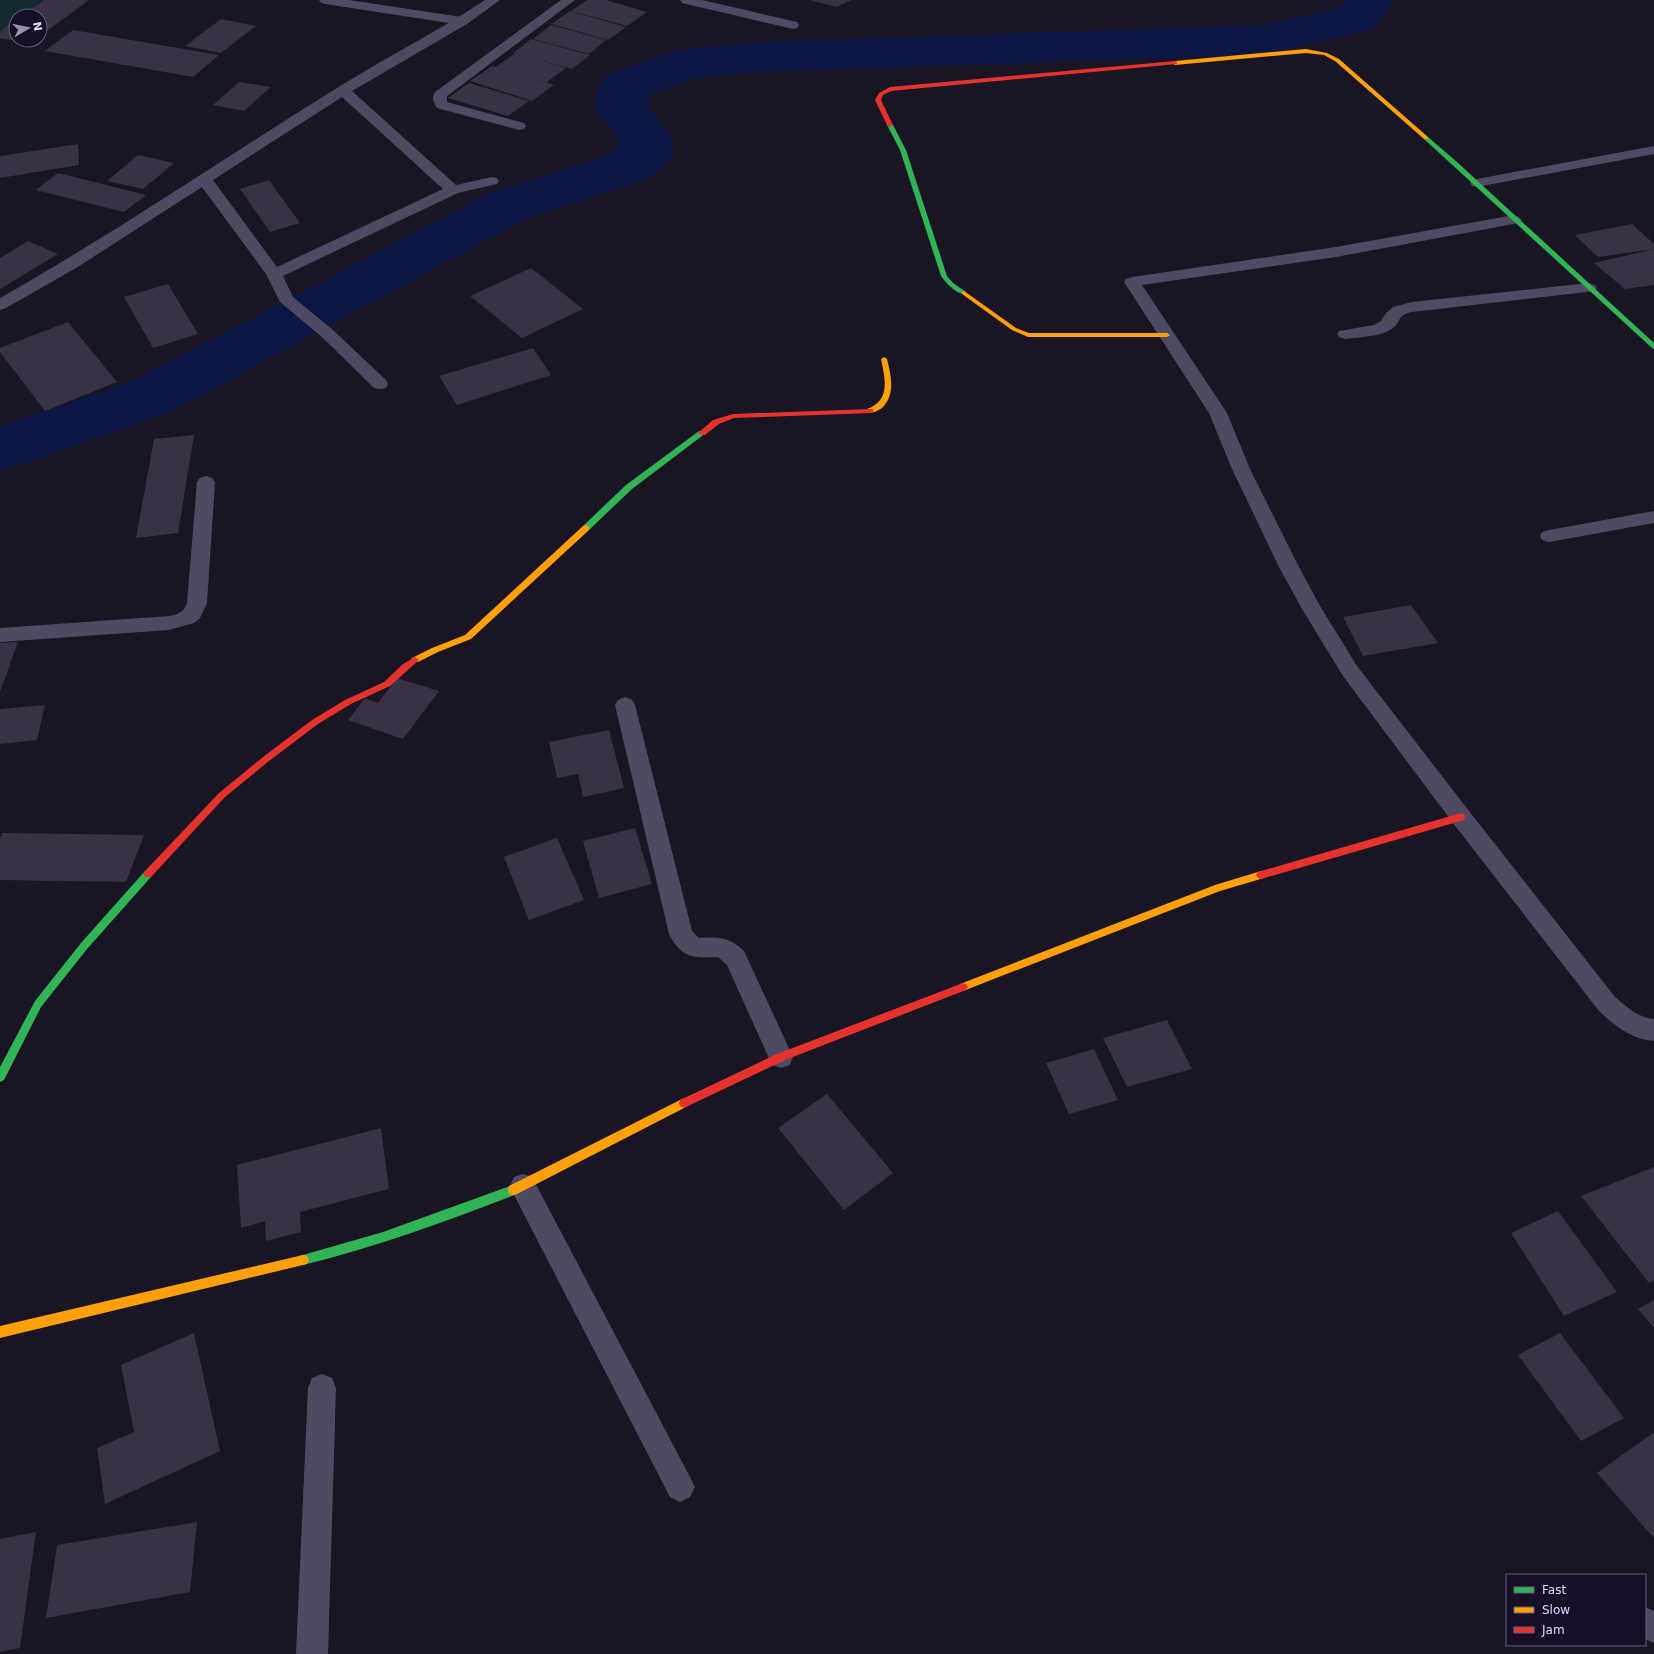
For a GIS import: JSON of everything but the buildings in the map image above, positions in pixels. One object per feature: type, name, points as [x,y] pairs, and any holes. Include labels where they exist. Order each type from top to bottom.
[{"type":"street","points":[[0,305],[70,265],[343,90],[462,21],[494,0]]},
{"type":"street","points":[[1167,335],[1028,335],[1014,330],[950,284],[944,276],[903,150],[880,107],[878,100],[881,94],[890,89],[1306,51],[1332,56],[1477,184],[1514,220],[1589,288],[1651,341]]},
{"type":"street","points":[[343,90],[453,190]]},
{"type":"street","points":[[1477,184],[1654,150]]},
{"type":"street","points":[[204,180],[274,274],[286,299],[328,334],[380,384]]},
{"type":"street","points":[[274,274],[453,190],[492,181]]},
{"type":"street","points":[[1514,220],[1336,252],[1132,282],[1218,413],[1241,469],[1289,567],[1312,609],[1350,670],[1461,817],[1607,1004],[1623,1019],[1646,1030],[1654,1030]]},
{"type":"street","points":[[1345,334],[1378,329],[1388,324],[1392,316],[1399,310],[1412,307],[1589,288]]},
{"type":"street","points":[[0,1077],[38,1004],[84,946],[134,889],[222,795],[266,759],[315,722],[348,702],[387,684],[406,666],[419,658],[435,650],[468,638],[629,487],[716,422],[733,416],[865,412],[878,409],[884,404],[887,397],[889,375],[884,359]]},
{"type":"street","points":[[0,635],[180,622],[190,617],[197,604],[206,482]]},
{"type":"street","points":[[1549,536],[1654,517]]},
{"type":"street","points":[[625,705],[681,934],[688,944],[697,948],[719,947],[729,951],[736,958],[781,1057]]},
{"type":"street","points":[[0,1332],[341,1251],[432,1222],[523,1186],[702,1093],[781,1057],[1218,888],[1461,817]]},
{"type":"street","points":[[523,1186],[680,1486]]},
{"type":"street","points":[[312,1654],[322,1388]]},
{"type":"lane","points":[[326,0],[462,21]]},
{"type":"lane","points":[[519,126],[442,105],[440,102],[440,95],[569,0]]},
{"type":"lane","points":[[686,0],[793,25]]},
{"type":"green space","points":[[0,0],[44,0],[32,8],[8,8],[8,26],[0,31]]},
{"type":"waterway","points":[[0,449],[148,398],[302,317],[507,206],[623,169],[647,153],[644,136],[621,109],[625,86],[686,64],[757,57],[1262,40],[1356,19],[1371,0]]},
{"type":"traffic: fast","points":[[890,125],[903,150],[944,276],[951,284],[964,293]]},
{"type":"traffic: fast","points":[[1426,138],[1654,347]]},
{"type":"traffic: fast","points":[[586,528],[629,487],[702,433]]},
{"type":"traffic: fast","points":[[0,1077],[38,1004],[84,946],[148,874]]},
{"type":"traffic: fast","points":[[303,1260],[383,1238],[513,1190]]},
{"type":"traffic: slow","points":[[1175,63],[1306,51],[1325,54],[1337,60],[1426,138]]},
{"type":"traffic: slow","points":[[964,293],[1014,329],[1028,335],[1167,335]]},
{"type":"traffic: slow","points":[[870,411],[878,408],[883,403],[888,390],[884,359]]},
{"type":"traffic: slow","points":[[415,660],[435,650],[468,637],[586,528]]},
{"type":"traffic: slow","points":[[963,987],[1218,888],[1261,875]]},
{"type":"traffic: slow","points":[[513,1190],[684,1103]]},
{"type":"traffic: slow","points":[[0,1332],[303,1260]]},
{"type":"traffic: jam","points":[[890,125],[878,100],[881,94],[890,89],[1175,63]]},
{"type":"traffic: jam","points":[[702,433],[716,422],[733,416],[870,411]]},
{"type":"traffic: jam","points":[[148,874],[222,795],[266,759],[315,722],[348,702],[387,684],[406,666],[415,660]]},
{"type":"traffic: jam","points":[[1261,875],[1461,817]]},
{"type":"traffic: jam","points":[[684,1103],[781,1057],[963,987]]}]
